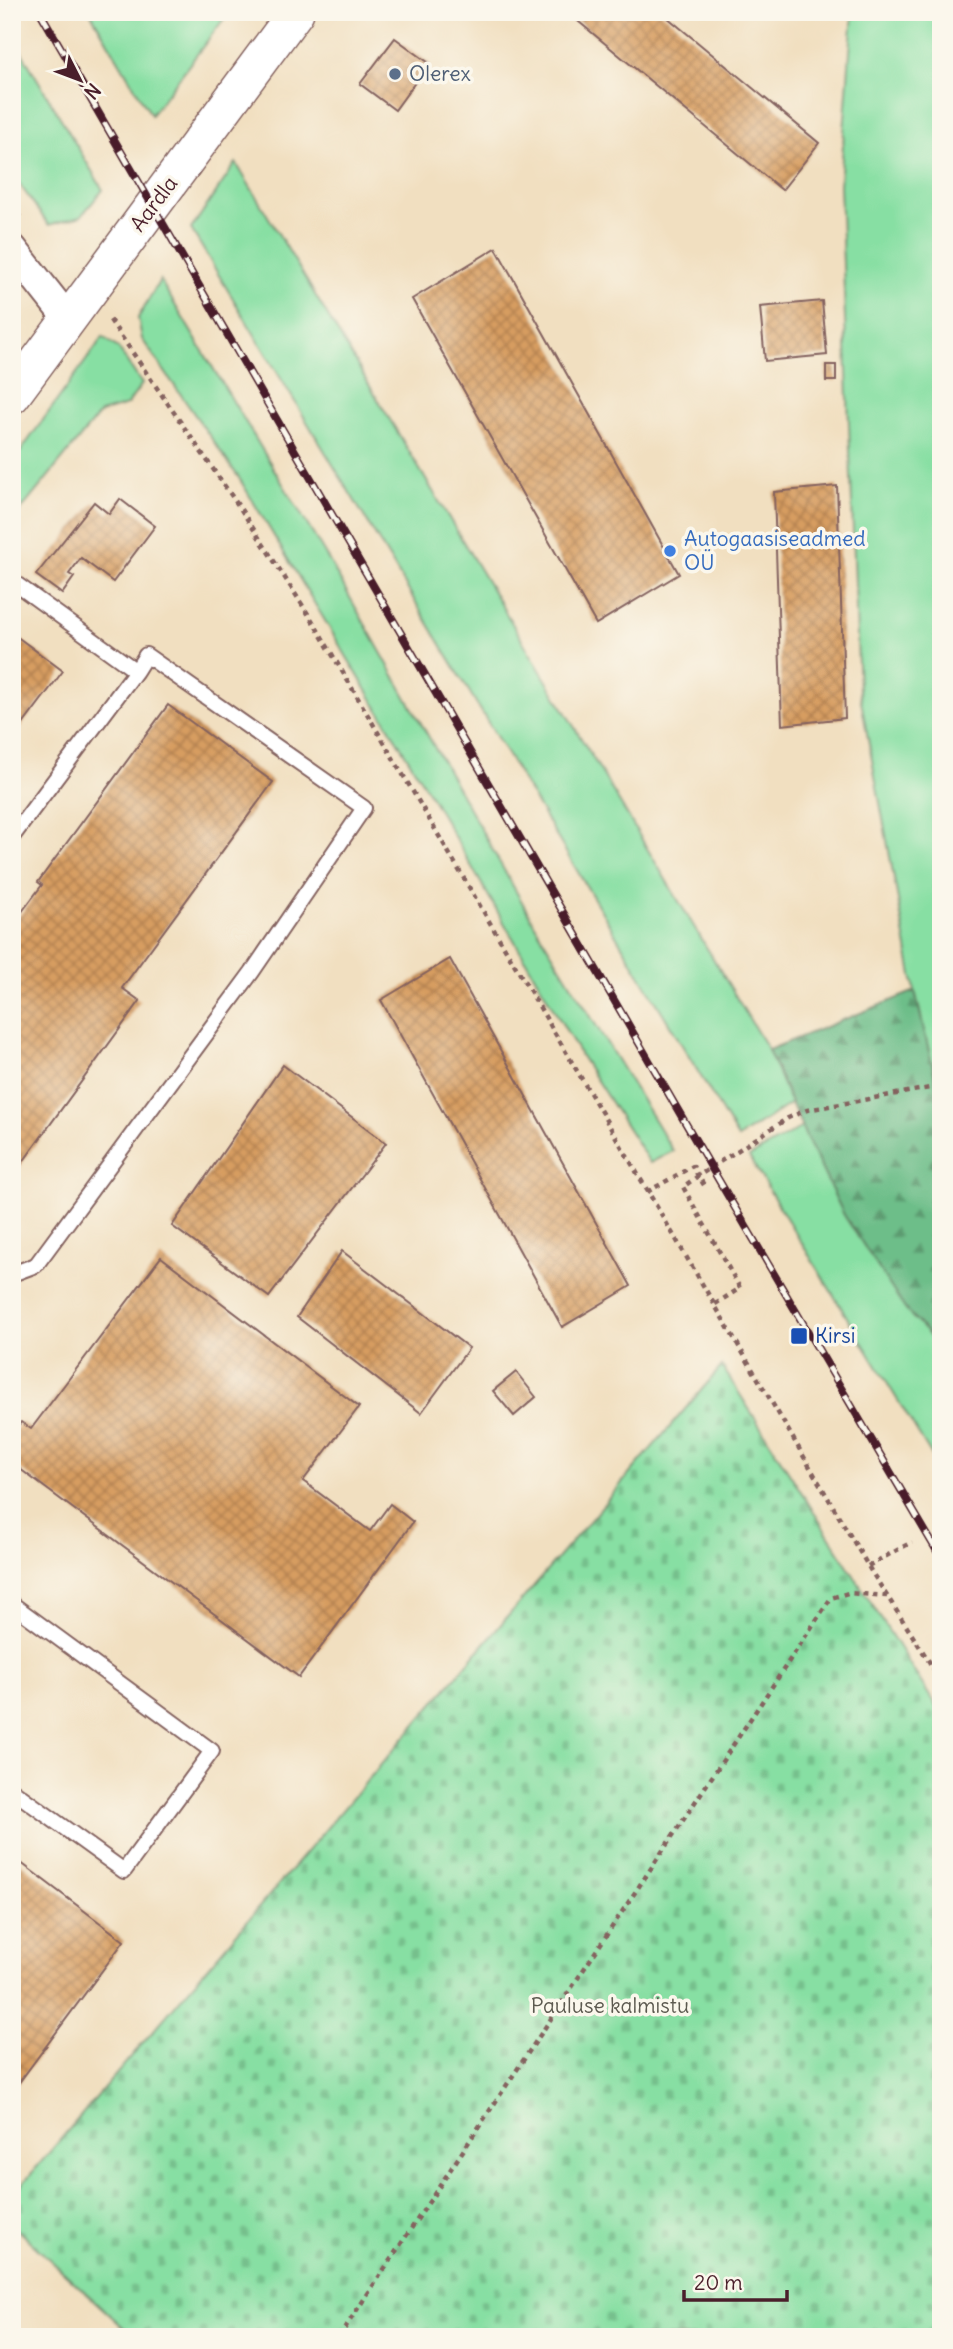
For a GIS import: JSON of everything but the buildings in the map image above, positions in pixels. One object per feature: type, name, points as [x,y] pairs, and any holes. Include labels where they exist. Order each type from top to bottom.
[{"type":"street","name":"Aardla","points":[[12,396],[296,12]]},
{"type":"street","points":[[12,248],[68,319]]},
{"type":"lane","points":[[12,581],[136,671]]},
{"type":"lane","points":[[12,837],[146,655],[364,808],[252,972],[36,1265],[12,1274]]},
{"type":"lane","points":[[12,1604],[212,1751],[124,1871],[12,1790]]},
{"type":"path","points":[[90,290],[240,508],[312,620],[868,1566],[941,1680]]},
{"type":"path","points":[[714,1305],[740,1288],[683,1187],[788,1118],[807,1110],[941,1086]]},
{"type":"path","points":[[647,1192],[693,1166],[704,1185]]},
{"type":"path","points":[[868,1566],[912,1542]]},
{"type":"path","points":[[339,2337],[831,1598],[848,1593],[888,1596]]},
{"type":"green space","points":[[90,12],[229,12],[151,115]]},
{"type":"green space","points":[[853,12],[941,12],[941,1072],[934,1073],[915,991],[859,690],[840,185]]},
{"type":"green space","points":[[12,36],[103,190],[81,216],[49,225],[12,174]]},
{"type":"green space","points":[[236,163],[768,1050],[791,1103],[738,1138],[191,229]]},
{"type":"green space","points":[[160,280],[331,564],[539,932],[673,1151],[650,1163],[581,1056],[439,810],[239,478],[142,339],[138,318]]},
{"type":"green space","points":[[103,337],[118,348],[142,384],[127,405],[100,413],[12,521],[12,463]]},
{"type":"green space","points":[[915,991],[941,1103],[941,1348],[905,1309],[844,1215],[768,1050]]},
{"type":"green space","points":[[802,1127],[905,1309],[941,1348],[941,1471],[749,1157]]},
{"type":"green space","name":"Pauluse kalmistu","points":[[722,1366],[941,1714],[941,2337],[134,2337],[12,2225],[12,2196]]},
{"type":"railway","points":[[40,12],[941,1558]]},
{"type":"place","name":"Olerex","points":[[395,74]]},
{"type":"place","name":"Autogaasiseadmed OÜ","points":[[670,551]]},
{"type":"place","name":"Kirsi","points":[[799,1336]]}]
